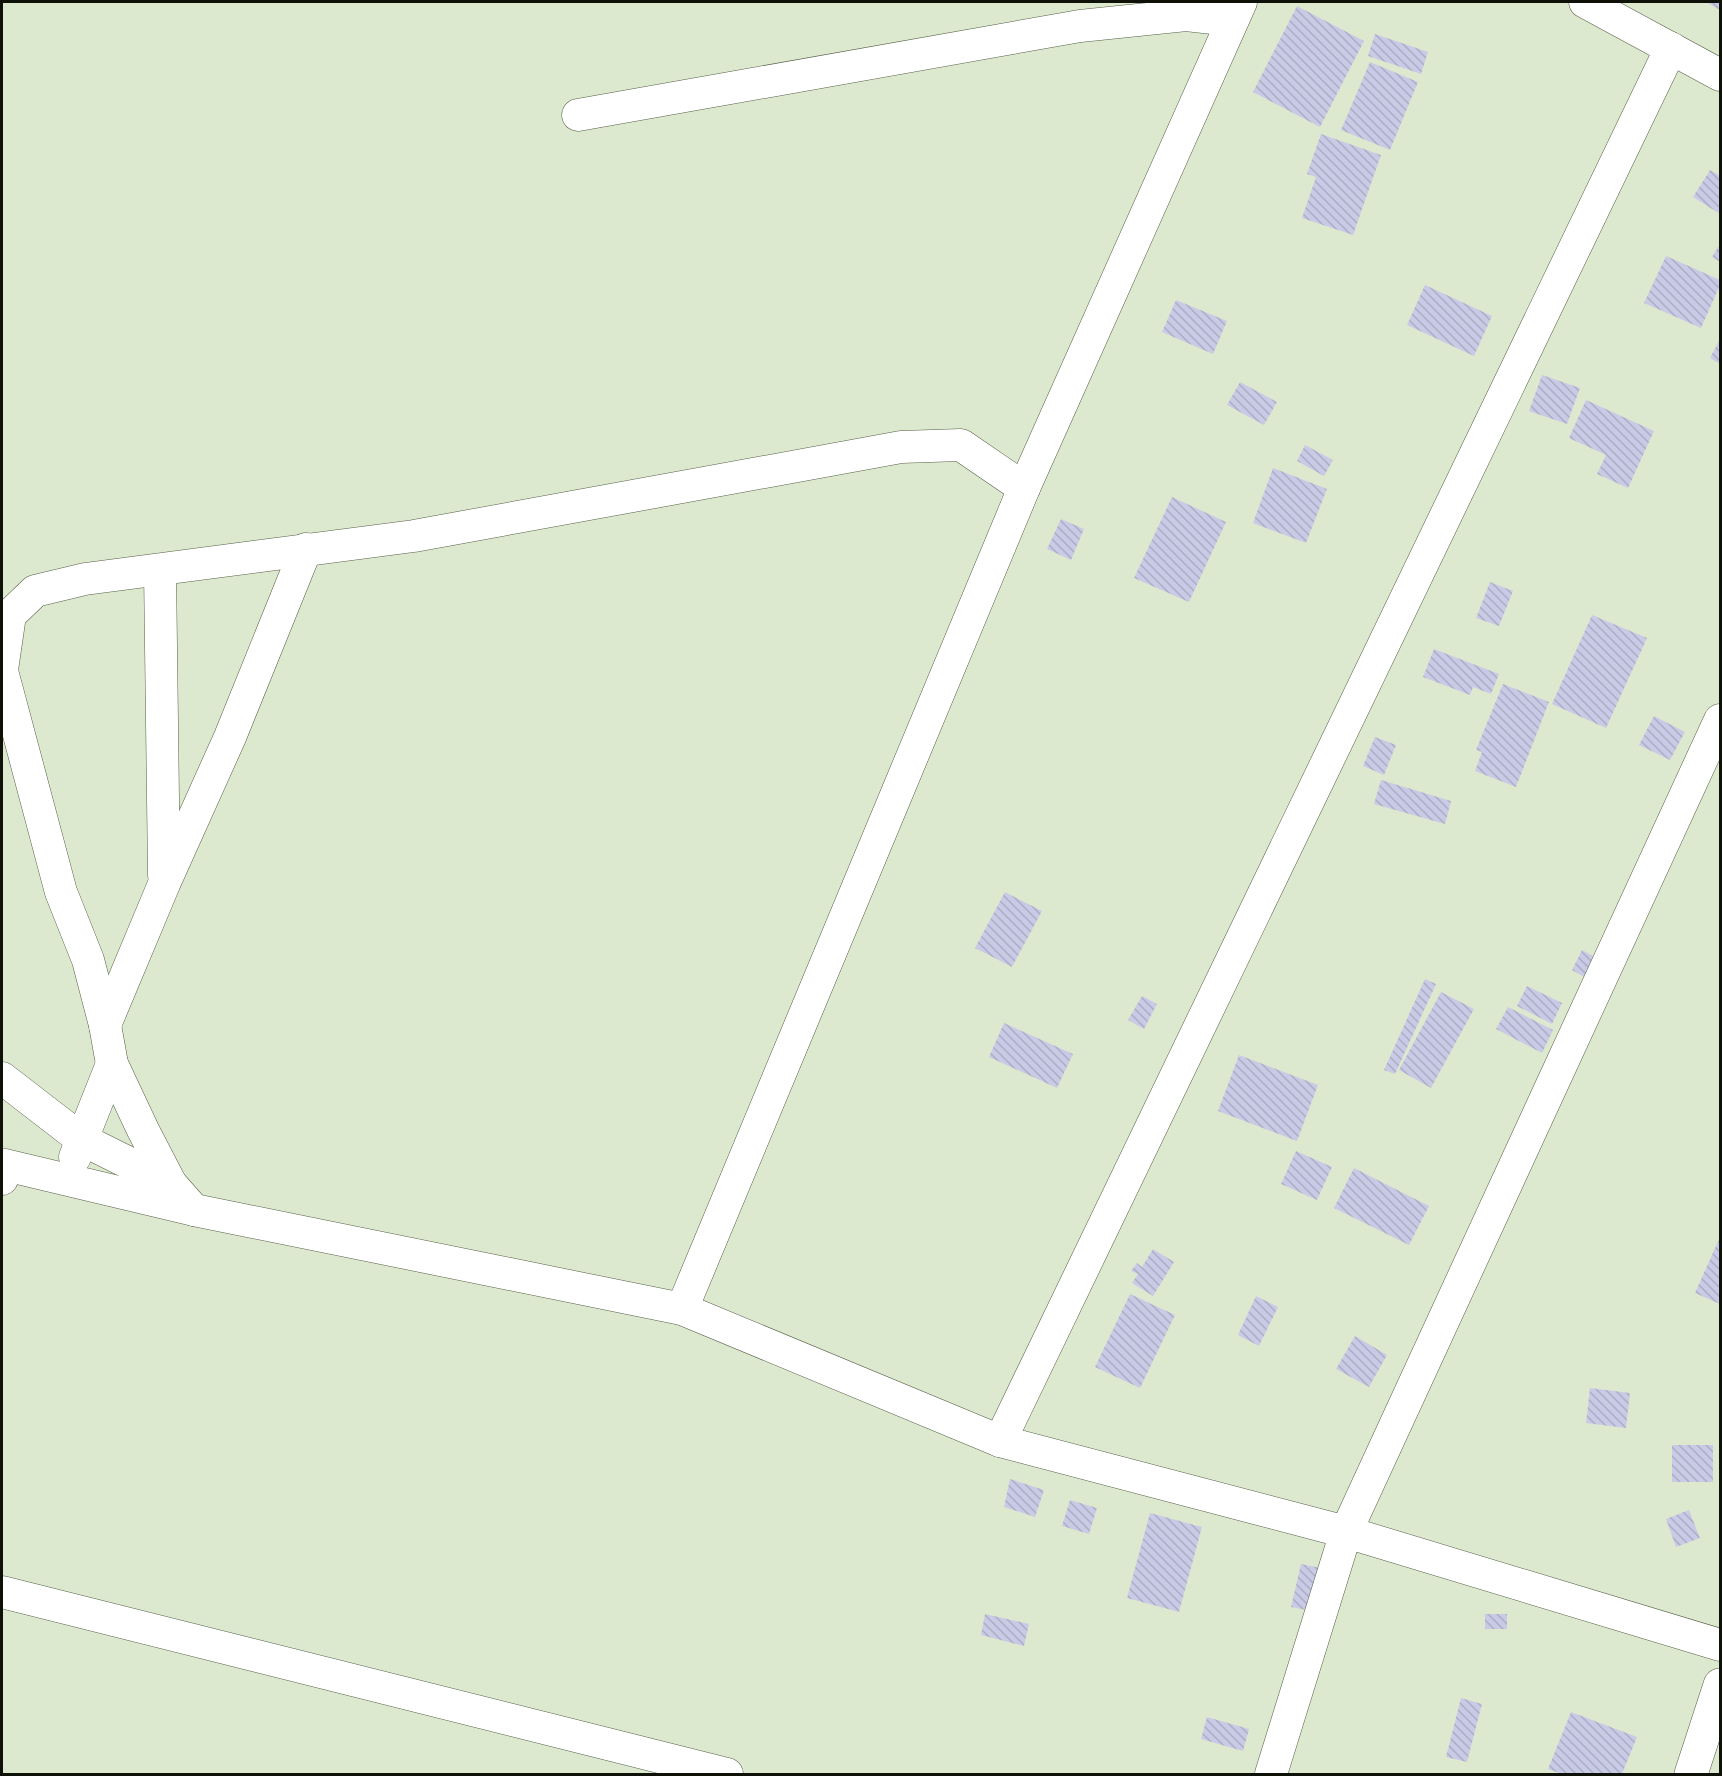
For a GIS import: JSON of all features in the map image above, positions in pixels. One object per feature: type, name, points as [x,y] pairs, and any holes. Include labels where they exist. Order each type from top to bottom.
[{"type":"street","points":[[1585,2],[1720,75]]},
{"type":"street","points":[[578,115],[1080,27],[1236,11],[1024,488],[682,1309]]},
{"type":"street","points":[[1000,1441],[1671,48]]},
{"type":"street","points":[[195,1210],[171,1184],[112,1064],[105,1025],[88,960],[61,892],[2,671],[6,615],[35,591],[85,579],[414,536],[901,447],[961,445],[1024,488]]},
{"type":"street","points":[[105,1025],[230,737],[306,549]]},
{"type":"street","points":[[160,570],[164,885]]},
{"type":"street","points":[[1271,1774],[1346,1532],[1720,720]]},
{"type":"street","points":[[67,1179],[112,1064]]},
{"type":"street","points":[[2,1078],[81,1139],[171,1184]]},
{"type":"street","points":[[3,1169],[67,1179],[195,1210],[682,1309],[1000,1441],[1346,1532],[1720,1645]]},
{"type":"street","points":[[2,1592],[727,1774]]},
{"type":"street","points":[[1691,1774],[1720,1685]]},
{"type":"building","points":[[1706,2],[1720,2],[1720,10]]},
{"type":"building","points":[[1297,6],[1364,41],[1320,127],[1253,92]]},
{"type":"building","points":[[1375,34],[1428,52],[1421,74],[1368,56]]},
{"type":"building","points":[[1370,62],[1418,82],[1390,150],[1341,130]]},
{"type":"building","points":[[1321,134],[1381,155],[1353,235],[1302,218],[1316,177],[1307,174]]},
{"type":"building","points":[[1710,170],[1720,176],[1720,214],[1693,197]]},
{"type":"building","points":[[1720,244],[1720,262],[1712,257]]},
{"type":"building","points":[[1666,256],[1720,280],[1720,285],[1701,328],[1644,303]]},
{"type":"building","points":[[1425,285],[1492,316],[1474,356],[1407,325]]},
{"type":"building","points":[[1176,300],[1227,321],[1213,354],[1162,332]]},
{"type":"building","points":[[1720,339],[1720,364],[1710,358]]},
{"type":"building","points":[[1542,375],[1580,388],[1567,424],[1529,411]]},
{"type":"building","points":[[1240,382],[1277,402],[1264,425],[1227,405]]},
{"type":"building","points":[[1586,400],[1654,431],[1628,488],[1597,474],[1606,455],[1569,438]]},
{"type":"building","points":[[1305,445],[1333,460],[1324,476],[1297,461]]},
{"type":"building","points":[[1273,468],[1327,489],[1306,543],[1253,523]]},
{"type":"building","points":[[1172,497],[1226,522],[1189,602],[1134,578]]},
{"type":"building","points":[[1061,519],[1084,529],[1071,560],[1047,549]]},
{"type":"building","points":[[1490,582],[1513,591],[1499,626],[1476,618]]},
{"type":"building","points":[[1592,615],[1647,638],[1606,728],[1552,704]]},
{"type":"building","points":[[1434,649],[1499,674],[1491,694],[1473,687],[1470,695],[1423,677]]},
{"type":"building","points":[[1503,684],[1549,702],[1516,787],[1475,771],[1482,752],[1476,750]]},
{"type":"building","points":[[1654,716],[1685,732],[1670,760],[1639,745]]},
{"type":"building","points":[[1375,737],[1396,745],[1384,775],[1363,766]]},
{"type":"building","points":[[1381,780],[1451,801],[1445,824],[1374,804]]},
{"type":"building","points":[[1005,892],[1042,911],[1012,967],[975,948]]},
{"type":"building","points":[[1582,950],[1604,962],[1593,982],[1572,970]]},
{"type":"building","points":[[1425,979],[1436,984],[1395,1074],[1384,1070]]},
{"type":"building","points":[[1527,986],[1562,1003],[1552,1024],[1517,1006]]},
{"type":"building","points":[[1441,992],[1474,1009],[1431,1088],[1399,1070]]},
{"type":"building","points":[[1142,996],[1157,1004],[1144,1029],[1128,1020]]},
{"type":"building","points":[[1508,1007],[1553,1030],[1542,1053],[1496,1029]]},
{"type":"building","points":[[1004,1023],[1073,1054],[1057,1088],[989,1057]]},
{"type":"building","points":[[1239,1055],[1318,1085],[1297,1141],[1218,1111]]},
{"type":"building","points":[[1296,1151],[1332,1167],[1317,1200],[1281,1184]]},
{"type":"building","points":[[1354,1168],[1429,1206],[1409,1245],[1334,1208]]},
{"type":"building","points":[[1720,1237],[1720,1304],[1695,1293]]},
{"type":"building","points":[[1153,1249],[1174,1262],[1153,1296],[1132,1283],[1138,1274],[1131,1271],[1137,1263],[1142,1267]]},
{"type":"building","points":[[1130,1294],[1175,1315],[1140,1388],[1095,1367]]},
{"type":"building","points":[[1256,1296],[1278,1307],[1259,1346],[1238,1335]]},
{"type":"building","points":[[1355,1336],[1387,1355],[1369,1387],[1336,1369]]},
{"type":"building","points":[[1590,1388],[1630,1393],[1626,1428],[1586,1423]]},
{"type":"building","points":[[1672,1445],[1713,1445],[1713,1482],[1672,1482]]},
{"type":"building","points":[[1010,1479],[1044,1490],[1035,1517],[1004,1507]]},
{"type":"building","points":[[1070,1500],[1097,1508],[1089,1534],[1062,1526]]},
{"type":"building","points":[[1689,1510],[1700,1538],[1676,1547],[1666,1519]]},
{"type":"building","points":[[1150,1513],[1202,1527],[1179,1612],[1127,1598]]},
{"type":"building","points":[[1301,1564],[1321,1568],[1312,1611],[1291,1607]]},
{"type":"building","points":[[985,1614],[1029,1624],[1024,1646],[981,1635]]},
{"type":"building","points":[[1485,1614],[1507,1614],[1507,1629],[1485,1629]]},
{"type":"building","points":[[1461,1698],[1482,1704],[1467,1762],[1446,1757]]},
{"type":"building","points":[[1571,1712],[1637,1737],[1622,1774],[1562,1774],[1548,1769]]},
{"type":"building","points":[[1207,1717],[1249,1729],[1243,1751],[1201,1739]]}]
